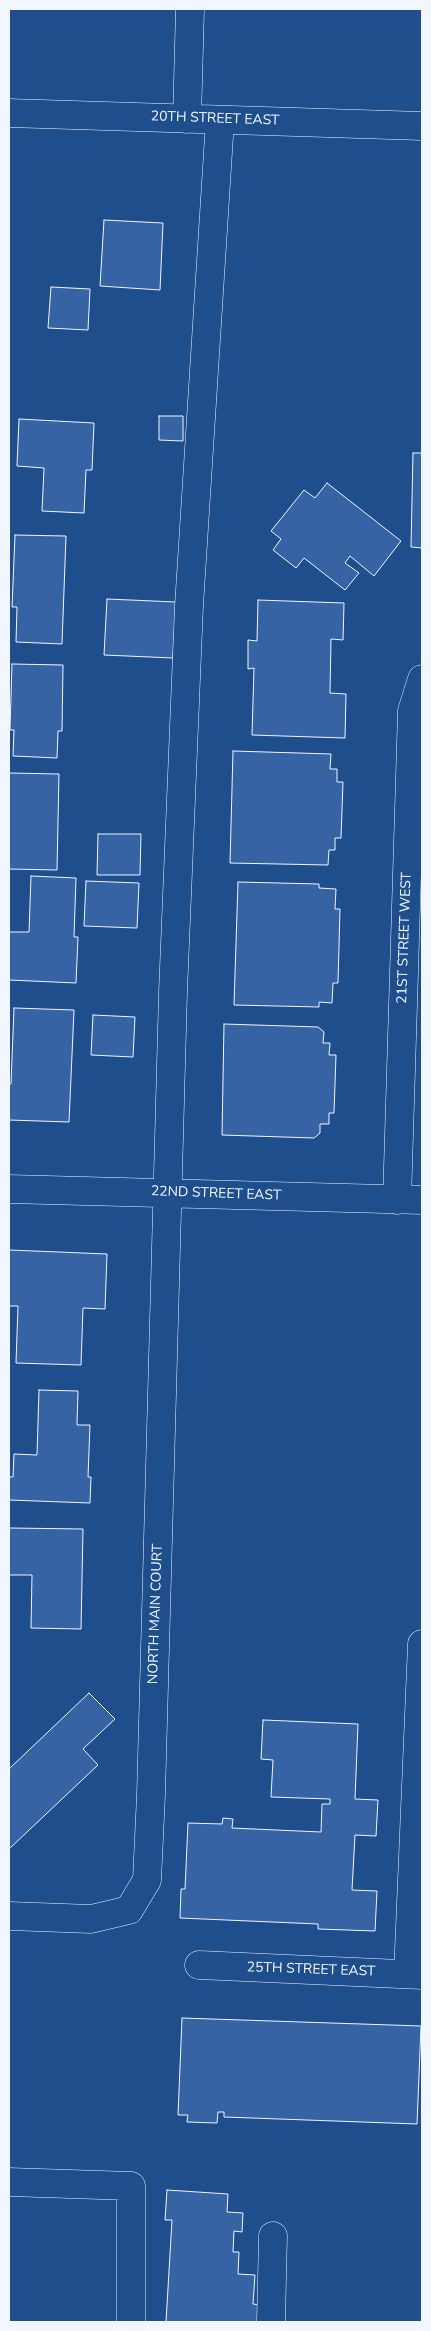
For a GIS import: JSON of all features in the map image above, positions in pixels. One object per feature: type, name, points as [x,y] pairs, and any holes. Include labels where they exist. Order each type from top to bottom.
[{"type":"street","points":[[187,118],[190,9]]},
{"type":"street","name":"20TH STREET EAST","points":[[9,113],[422,126]]},
{"type":"street","name":"NORTH MAIN COURT","points":[[9,1916],[91,1919],[129,1910],[147,1880],[151,1795],[173,992],[189,606],[220,120]]},
{"type":"street","name":"21ST STREET WEST","points":[[410,1200],[412,711],[422,679]]},
{"type":"street","name":"22ND STREET EAST","points":[[9,1189],[410,1200]]},
{"type":"street","points":[[415,1975],[422,1644]]},
{"type":"street","name":"25TH STREET EAST","points":[[199,1965],[415,1975]]},
{"type":"street","points":[[9,2182],[131,2186],[131,2322]]},
{"type":"street","points":[[271,2322],[273,2236]]},
{"type":"building","points":[[104,220],[163,223],[160,290],[100,286]]},
{"type":"building","points":[[51,287],[90,289],[88,330],[48,328]]},
{"type":"building","points":[[159,416],[183,416],[183,441],[159,440]]},
{"type":"building","points":[[19,419],[94,423],[92,470],[86,470],[84,513],[42,511],[44,468],[17,466]]},
{"type":"building","points":[[413,453],[422,453],[422,548],[411,547]]},
{"type":"building","points":[[327,483],[401,541],[374,576],[350,556],[345,563],[359,573],[345,590],[304,558],[296,568],[273,550],[281,539],[271,531],[304,490],[315,498]]},
{"type":"building","points":[[15,535],[66,536],[62,644],[16,642],[17,607],[12,607]]},
{"type":"building","points":[[107,599],[176,602],[173,658],[104,655]]},
{"type":"building","points":[[258,600],[344,603],[343,640],[331,639],[330,693],[346,694],[345,738],[252,735],[254,668],[248,669],[248,640],[257,641]]},
{"type":"building","points":[[12,664],[63,665],[62,731],[58,731],[57,758],[13,756],[14,730],[10,730]]},
{"type":"building","points":[[233,751],[331,754],[330,769],[337,769],[337,782],[343,782],[341,838],[335,838],[335,850],[329,850],[328,865],[230,863]]},
{"type":"building","points":[[9,773],[59,774],[57,870],[9,869]]},
{"type":"building","points":[[98,834],[141,834],[140,875],[97,875]]},
{"type":"building","points":[[31,876],[76,878],[74,937],[78,937],[76,983],[9,980],[9,932],[29,932]]},
{"type":"building","points":[[86,881],[139,883],[137,928],[84,926]]},
{"type":"building","points":[[238,882],[319,884],[319,888],[336,889],[335,909],[340,909],[338,983],[333,983],[332,1003],[319,1002],[319,1007],[234,1005]]},
{"type":"building","points":[[14,1008],[74,1010],[69,1122],[9,1120],[9,1084],[11,1084]]},
{"type":"building","points":[[93,1015],[135,1017],[133,1057],[91,1055]]},
{"type":"building","points":[[224,1024],[318,1027],[324,1032],[323,1043],[330,1043],[329,1055],[336,1055],[334,1113],[329,1113],[329,1124],[320,1124],[320,1133],[314,1138],[222,1135]]},
{"type":"building","points":[[9,1250],[107,1254],[105,1309],[83,1308],[81,1365],[16,1363],[18,1306],[9,1306]]},
{"type":"building","points":[[39,1390],[78,1391],[77,1425],[90,1425],[88,1477],[91,1477],[90,1503],[9,1500],[9,1477],[13,1477],[14,1454],[37,1455]]},
{"type":"building","points":[[9,1528],[83,1529],[81,1629],[31,1628],[32,1575],[9,1575]]},
{"type":"building","points":[[89,1693],[115,1719],[83,1749],[98,1765],[9,1849],[9,1769]]},
{"type":"building","points":[[263,1720],[358,1724],[355,1799],[378,1800],[376,1836],[355,1835],[352,1890],[377,1891],[375,1931],[318,1929],[318,1924],[180,1918],[181,1889],[185,1889],[188,1823],[222,1824],[223,1818],[233,1819],[232,1828],[321,1832],[322,1804],[330,1804],[330,1799],[271,1797],[273,1760],[261,1759]]},
{"type":"building","points":[[182,2018],[421,2026],[417,2124],[224,2117],[224,2112],[218,2112],[217,2123],[187,2122],[188,2115],[178,2115]]},
{"type":"building","points":[[167,2190],[228,2194],[227,2212],[243,2213],[242,2232],[234,2231],[233,2252],[239,2252],[238,2274],[255,2275],[253,2304],[261,2305],[260,2322],[166,2322],[172,2220],[165,2220]]}]
